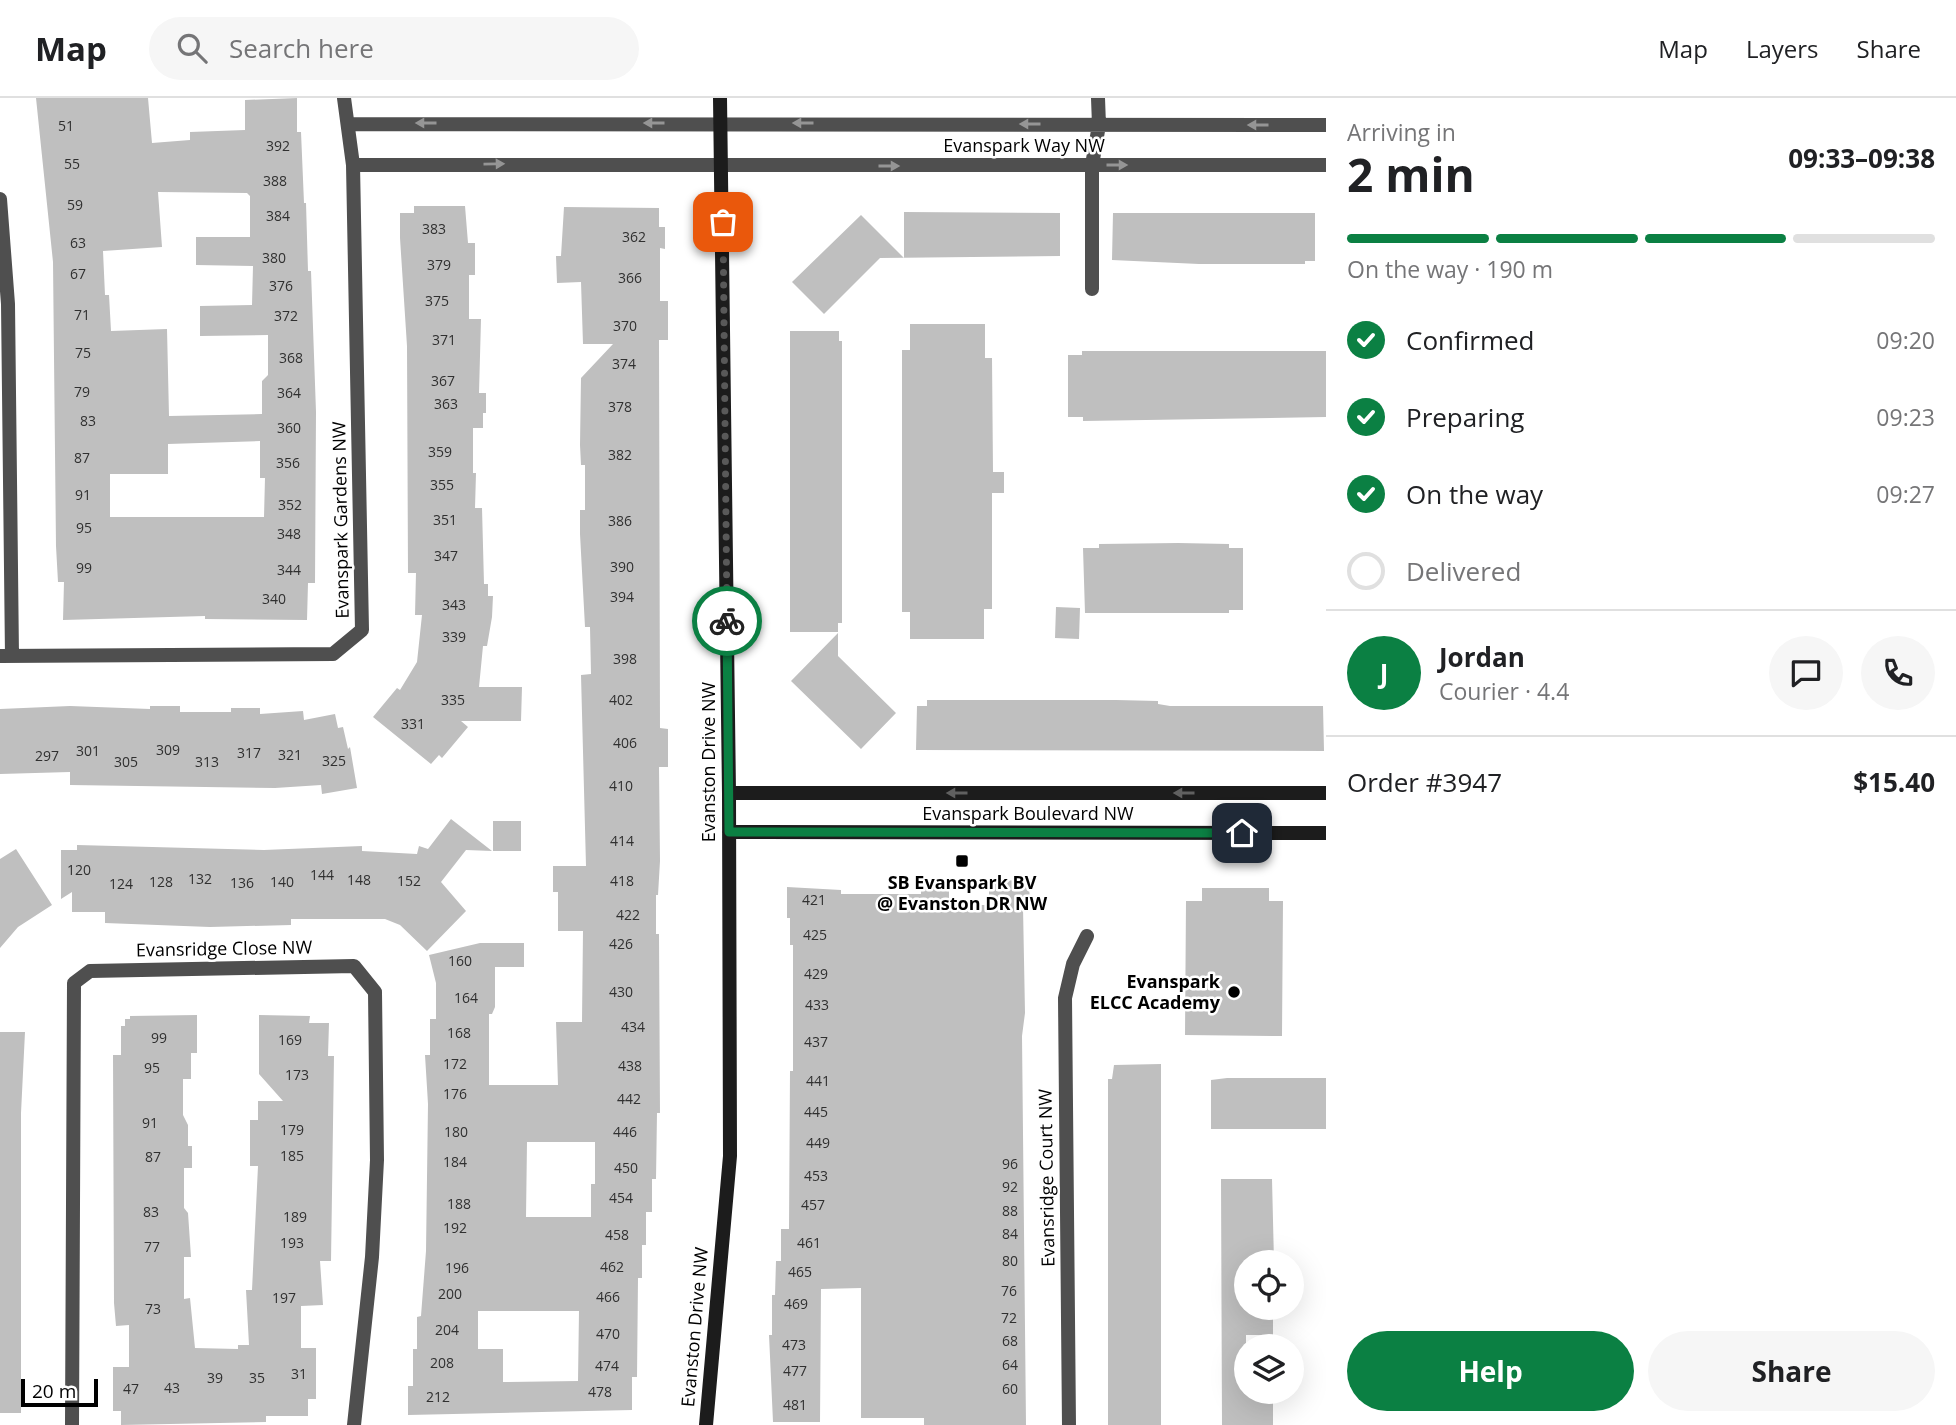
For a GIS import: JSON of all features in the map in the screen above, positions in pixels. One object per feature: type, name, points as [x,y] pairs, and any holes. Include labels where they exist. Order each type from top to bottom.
[{"type":"street","name":"Evanspark Gardens NW","points":[[6,656],[333,654],[362,631],[353,165],[344,98]]},
{"type":"street","name":"Evanston Drive NW","points":[[706,1425],[730,1156],[729,793],[723,167],[720,98]]},
{"type":"street","points":[[1092,289],[1092,165],[1098,125],[1098,98]]},
{"type":"street","points":[[348,124],[722,124]]},
{"type":"street","name":"Evanspark Way NW","points":[[722,124],[1326,125]]},
{"type":"street","points":[[353,165],[537,163],[723,167]]},
{"type":"street","name":"Evanspark Way NW","points":[[723,167],[1326,164]]},
{"type":"street","points":[[0,199],[8,304],[6,656]]},
{"type":"street","name":"Evanspark Boulevard NW","points":[[729,793],[1326,793]]},
{"type":"street","name":"Evanspark Boulevard NW","points":[[729,832],[1326,833]]},
{"type":"street","name":"Evansridge Court NW","points":[[1069,1425],[1065,998],[1073,964],[1087,936]]},
{"type":"street","name":"Evansridge Close NW","points":[[72,1425],[74,983],[90,971],[354,966],[375,992],[377,1160],[372,1257],[354,1425]]},
{"type":"building","points":[[36,98],[148,98],[152,143],[190,140],[190,132],[245,130],[245,100],[297,98],[297,132],[301,132],[306,203],[308,271],[311,271],[316,412],[315,583],[308,583],[307,620],[205,619],[205,616],[63,620],[64,582],[58,582],[56,546],[53,262]],"holes":[[[158,192],[247,193],[250,196],[250,237],[196,237],[196,265],[253,266],[252,305],[200,306],[200,336],[268,335],[268,375],[262,381],[262,414],[169,416],[167,329],[111,331],[109,295],[105,295],[103,251],[162,247]],[[260,441],[260,478],[265,478],[264,517],[110,517],[110,474],[168,474],[168,444]]]},
{"type":"building","points":[[414,206],[465,206],[468,243],[475,243],[475,275],[469,275],[469,319],[481,319],[479,393],[486,393],[486,413],[483,413],[483,428],[473,428],[473,473],[476,473],[475,508],[482,508],[484,584],[488,584],[488,596],[493,596],[487,646],[483,646],[479,687],[522,687],[521,721],[461,721],[468,727],[442,758],[439,755],[431,764],[373,717],[397,688],[400,690],[417,662],[422,615],[415,615],[416,573],[408,573],[407,346],[400,238],[400,213],[414,213]]},
{"type":"building","points":[[564,207],[659,208],[659,227],[665,227],[665,249],[660,248],[660,301],[668,301],[668,340],[659,340],[660,728],[668,729],[668,767],[659,767],[660,861],[656,895],[656,934],[659,934],[660,1113],[657,1113],[656,1179],[652,1179],[652,1212],[646,1212],[642,1278],[638,1278],[637,1377],[632,1377],[632,1410],[408,1415],[408,1386],[413,1386],[413,1349],[417,1349],[417,1317],[421,1316],[426,1251],[428,1104],[425,1055],[430,1055],[430,1019],[436,1019],[436,983],[429,955],[480,943],[524,943],[524,967],[495,967],[495,1007],[492,1014],[489,1014],[489,1085],[558,1085],[556,1022],[582,1022],[583,931],[558,931],[558,892],[553,892],[553,866],[586,866],[581,675],[591,674],[590,627],[585,627],[580,534],[580,510],[585,510],[585,465],[581,465],[580,445],[581,378],[613,344],[583,344],[581,282],[557,283],[556,256],[561,256]],"holes":[[[527,1142],[595,1142],[595,1184],[591,1184],[591,1217],[526,1217]],[[478,1311],[579,1311],[578,1381],[503,1382],[503,1349],[478,1349]]]},
{"type":"building","points":[[904,212],[1060,213],[1060,256],[904,258]]},
{"type":"building","points":[[1113,213],[1315,213],[1315,261],[1305,261],[1305,264],[1199,264],[1112,260]]},
{"type":"building","points":[[861,215],[904,258],[880,258],[824,314],[792,282]]},
{"type":"building","points":[[910,324],[985,324],[985,358],[992,358],[993,472],[1004,472],[1004,493],[992,493],[992,609],[984,609],[984,639],[910,639],[910,612],[902,612],[902,350],[910,350]]},
{"type":"building","points":[[790,331],[839,331],[839,341],[842,341],[842,623],[838,623],[838,632],[790,632]]},
{"type":"building","points":[[1082,351],[1326,351],[1326,417],[1083,421],[1083,417],[1068,417],[1068,355],[1082,355]]},
{"type":"building","points":[[1099,544],[1229,544],[1229,548],[1243,548],[1243,610],[1229,610],[1229,613],[1085,613],[1083,548],[1099,548]]},
{"type":"building","points":[[1056,607],[1080,608],[1079,639],[1055,638]]},
{"type":"building","points":[[838,633],[838,656],[896,713],[861,749],[791,681]]},
{"type":"building","points":[[927,700],[1116,700],[1158,701],[1158,704],[1170,706],[1323,706],[1324,751],[916,750],[917,706],[927,706]]},
{"type":"building","points":[[70,706],[150,709],[150,706],[180,706],[180,712],[231,712],[231,708],[260,708],[260,714],[303,711],[304,720],[335,714],[338,728],[343,727],[348,749],[350,747],[357,788],[322,794],[321,785],[275,788],[70,785],[70,772],[0,774],[0,709]]},
{"type":"building","points":[[451,819],[492,851],[466,850],[441,882],[466,911],[427,951],[400,925],[385,919],[291,919],[291,925],[210,927],[105,923],[105,912],[72,912],[72,892],[61,899],[61,850],[77,850],[77,845],[264,850],[362,846],[362,851],[417,854],[419,846],[428,849]]},
{"type":"building","points":[[493,821],[521,821],[521,851],[493,851]]},
{"type":"building","points":[[16,849],[52,905],[18,927],[0,948],[0,859]]},
{"type":"building","points":[[1028,880],[1031,907],[1023,907],[1025,1013],[1022,1036],[1026,1425],[924,1425],[924,1418],[861,1418],[861,1288],[821,1289],[820,1422],[773,1422],[769,1335],[772,1335],[772,1295],[775,1295],[776,1261],[781,1261],[781,1229],[789,1229],[793,945],[790,945],[790,918],[787,918],[787,887],[841,890],[841,894],[921,894],[921,881],[949,881],[949,905],[989,905],[989,881]]},
{"type":"building","name":"Evanspark ELCC Academy","points":[[1202,888],[1269,888],[1269,901],[1283,901],[1282,1036],[1185,1035],[1186,901],[1202,901]]},
{"type":"building","points":[[197,1015],[197,1053],[191,1053],[191,1079],[183,1079],[183,1115],[188,1125],[188,1146],[192,1146],[192,1168],[184,1168],[184,1208],[188,1213],[191,1257],[184,1257],[184,1299],[190,1298],[195,1348],[238,1349],[238,1345],[249,1345],[246,1290],[252,1290],[258,1166],[250,1166],[250,1120],[258,1120],[258,1101],[283,1101],[259,1074],[259,1015],[310,1016],[309,1023],[329,1023],[328,1056],[334,1056],[331,1261],[320,1261],[323,1305],[301,1306],[301,1348],[316,1348],[316,1399],[308,1399],[308,1416],[266,1416],[266,1422],[121,1425],[121,1411],[113,1411],[113,1367],[129,1367],[129,1325],[116,1326],[114,1303],[113,1055],[121,1055],[121,1026],[125,1026],[125,1019],[130,1019],[130,1016]]},
{"type":"building","points":[[0,1032],[25,1032],[21,1113],[21,1413],[0,1413]]},
{"type":"building","points":[[1161,1064],[1161,1425],[1108,1425],[1108,1079],[1112,1079],[1114,1065]]},
{"type":"building","points":[[1326,1078],[1326,1129],[1211,1129],[1211,1080]]},
{"type":"building","points":[[1221,1179],[1272,1179],[1274,1250],[1234,1250],[1234,1320],[1273,1320],[1273,1334],[1234,1334],[1234,1404],[1273,1404],[1273,1425],[1222,1425]]},
{"type":"way so far","points":[[723,222],[727,621]]},
{"type":"place","name":"SB Evanspark BV @ Evanston DR NW","points":[[962,861]]},
{"type":"place","name":"Evanspark ELCC Academy","points":[[1234,992]]},
{"type":"route","points":[[727,621],[729,832],[1242,833]]}]
